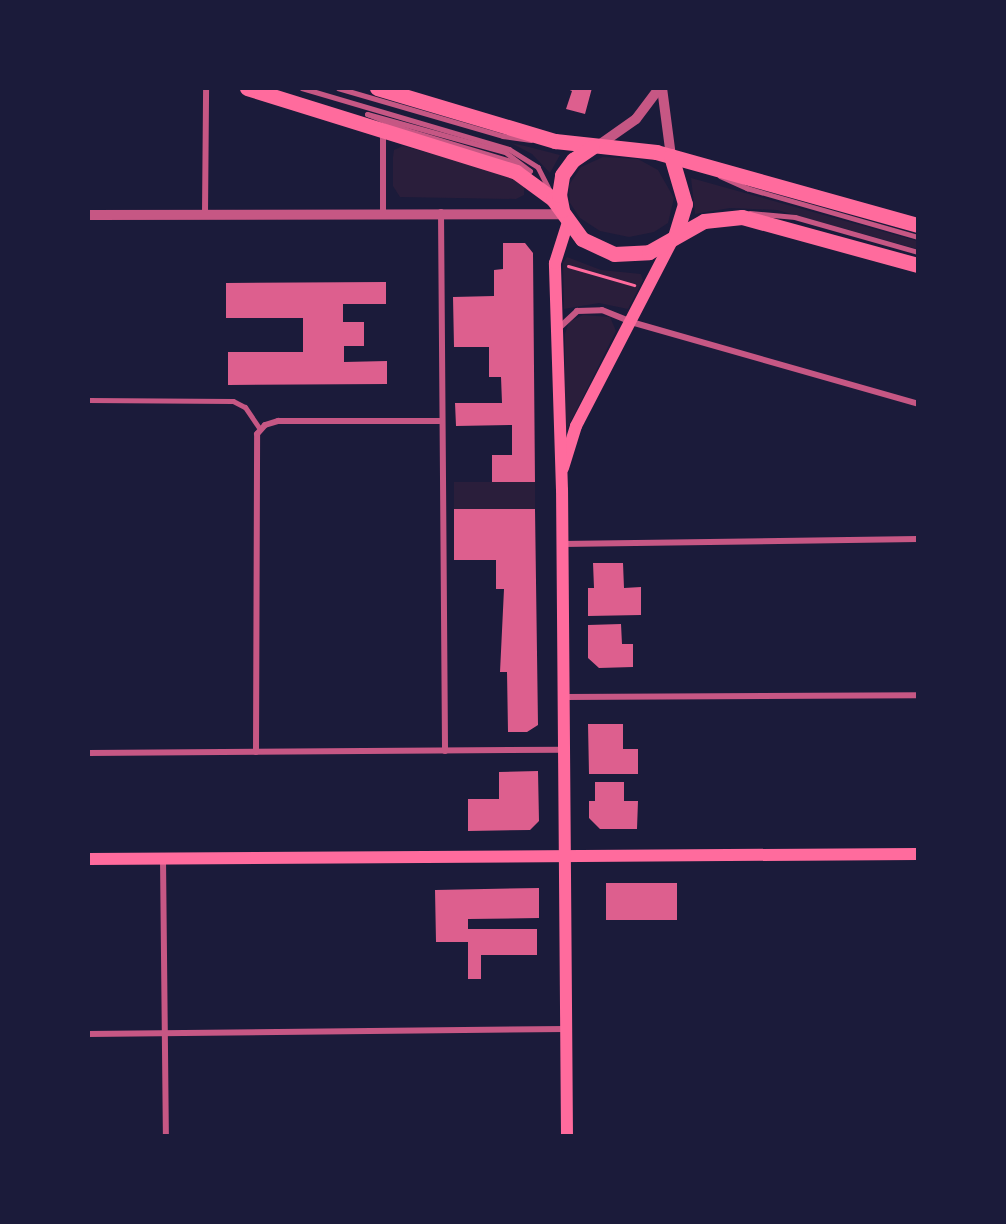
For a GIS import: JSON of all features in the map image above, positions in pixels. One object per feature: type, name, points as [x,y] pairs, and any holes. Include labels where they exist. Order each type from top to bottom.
[{"type":"main road","points":[[247,88],[502,166],[529,180],[553,199],[565,218],[591,245],[614,254],[649,252],[712,219],[762,220],[918,265]]},
{"type":"main road","points":[[377,88],[555,141],[671,156],[918,225]]},
{"type":"main road","points":[[567,1136],[562,544],[555,254],[565,218],[559,195],[562,175],[573,160],[592,147]]},
{"type":"main road","points":[[561,490],[571,437],[673,239],[685,204],[671,156]]},
{"type":"main road","points":[[88,859],[918,854]]},
{"type":"street","points":[[205,214],[206,88]]},
{"type":"street","points":[[592,147],[627,128],[661,88]]},
{"type":"street","points":[[661,88],[671,156]]},
{"type":"street","points":[[367,114],[505,152],[530,171],[507,159],[407,130],[367,114]]},
{"type":"street","points":[[383,129],[383,213]]},
{"type":"street","points":[[88,215],[441,212],[565,218]]},
{"type":"street","points":[[441,212],[445,751]]},
{"type":"street","points":[[556,334],[565,320],[584,309],[602,310],[631,322],[918,404]]},
{"type":"street","points":[[88,400],[233,401],[242,403],[260,429]]},
{"type":"street","points":[[256,752],[255,446],[260,429],[278,421],[442,421]]},
{"type":"street","points":[[562,544],[918,539]]},
{"type":"street","points":[[564,697],[918,695]]},
{"type":"street","points":[[88,753],[564,750]]},
{"type":"street","points":[[163,859],[166,1136]]},
{"type":"street","points":[[88,1034],[566,1029]]},
{"type":"lane","points":[[302,88],[509,149],[543,173],[553,199]]},
{"type":"lane","points":[[338,88],[503,136],[555,141]]},
{"type":"lane","points":[[701,164],[738,185],[918,237]]},
{"type":"lane","points":[[712,219],[753,213],[781,214],[918,252]]},
{"type":"path","points":[[563,265],[640,286]]},
{"type":"shaded area","points":[[511,143],[560,155],[550,173],[532,154]]},
{"type":"shaded area","points":[[403,146],[513,176],[524,186],[524,195],[516,199],[400,197],[393,186],[393,157],[394,150]]},
{"type":"shaded area","points":[[603,157],[638,159],[658,170],[674,198],[668,223],[654,232],[629,237],[600,231],[580,218],[570,203],[569,185],[581,167]]},
{"type":"shaded area","points":[[691,178],[917,241],[917,249],[777,210],[730,208],[695,214]]},
{"type":"shaded area","points":[[567,257],[601,270],[641,274],[643,280],[628,309],[599,303],[564,309],[563,263]]},
{"type":"shaded area","points":[[583,315],[610,317],[616,331],[565,433],[565,334],[569,322]]},
{"type":"shaded area","points":[[454,482],[535,482],[535,509],[454,509]]},
{"type":"building","points":[[565,88],[592,88],[585,114],[566,109],[572,91]]},
{"type":"building","points":[[503,243],[525,243],[533,253],[535,482],[492,482],[492,455],[512,455],[512,425],[456,426],[455,403],[502,403],[501,377],[489,377],[489,347],[454,347],[453,297],[494,296],[494,270],[503,269]]},
{"type":"building","points":[[386,282],[386,304],[343,304],[343,322],[364,322],[364,346],[344,346],[344,362],[387,361],[387,384],[228,385],[228,352],[303,352],[303,318],[226,318],[226,283]]},
{"type":"building","points":[[454,509],[535,509],[538,725],[527,732],[508,732],[507,672],[500,672],[504,589],[496,589],[496,560],[454,560]]},
{"type":"building","points":[[593,563],[623,563],[624,588],[641,587],[641,615],[588,616],[588,588],[594,588]]},
{"type":"building","points":[[621,624],[622,644],[633,644],[633,667],[599,668],[588,658],[588,625]]},
{"type":"building","points":[[588,724],[623,724],[623,749],[638,749],[638,774],[589,774]]},
{"type":"building","points":[[538,771],[539,821],[530,830],[468,831],[468,799],[499,799],[499,772]]},
{"type":"building","points":[[595,782],[624,782],[624,801],[638,801],[637,829],[600,829],[589,818],[589,801],[595,801]]},
{"type":"building","points":[[606,883],[677,883],[677,920],[606,920]]},
{"type":"building","points":[[539,888],[539,918],[468,919],[468,929],[537,929],[537,955],[481,955],[481,979],[468,979],[468,942],[436,942],[435,890]]}]
